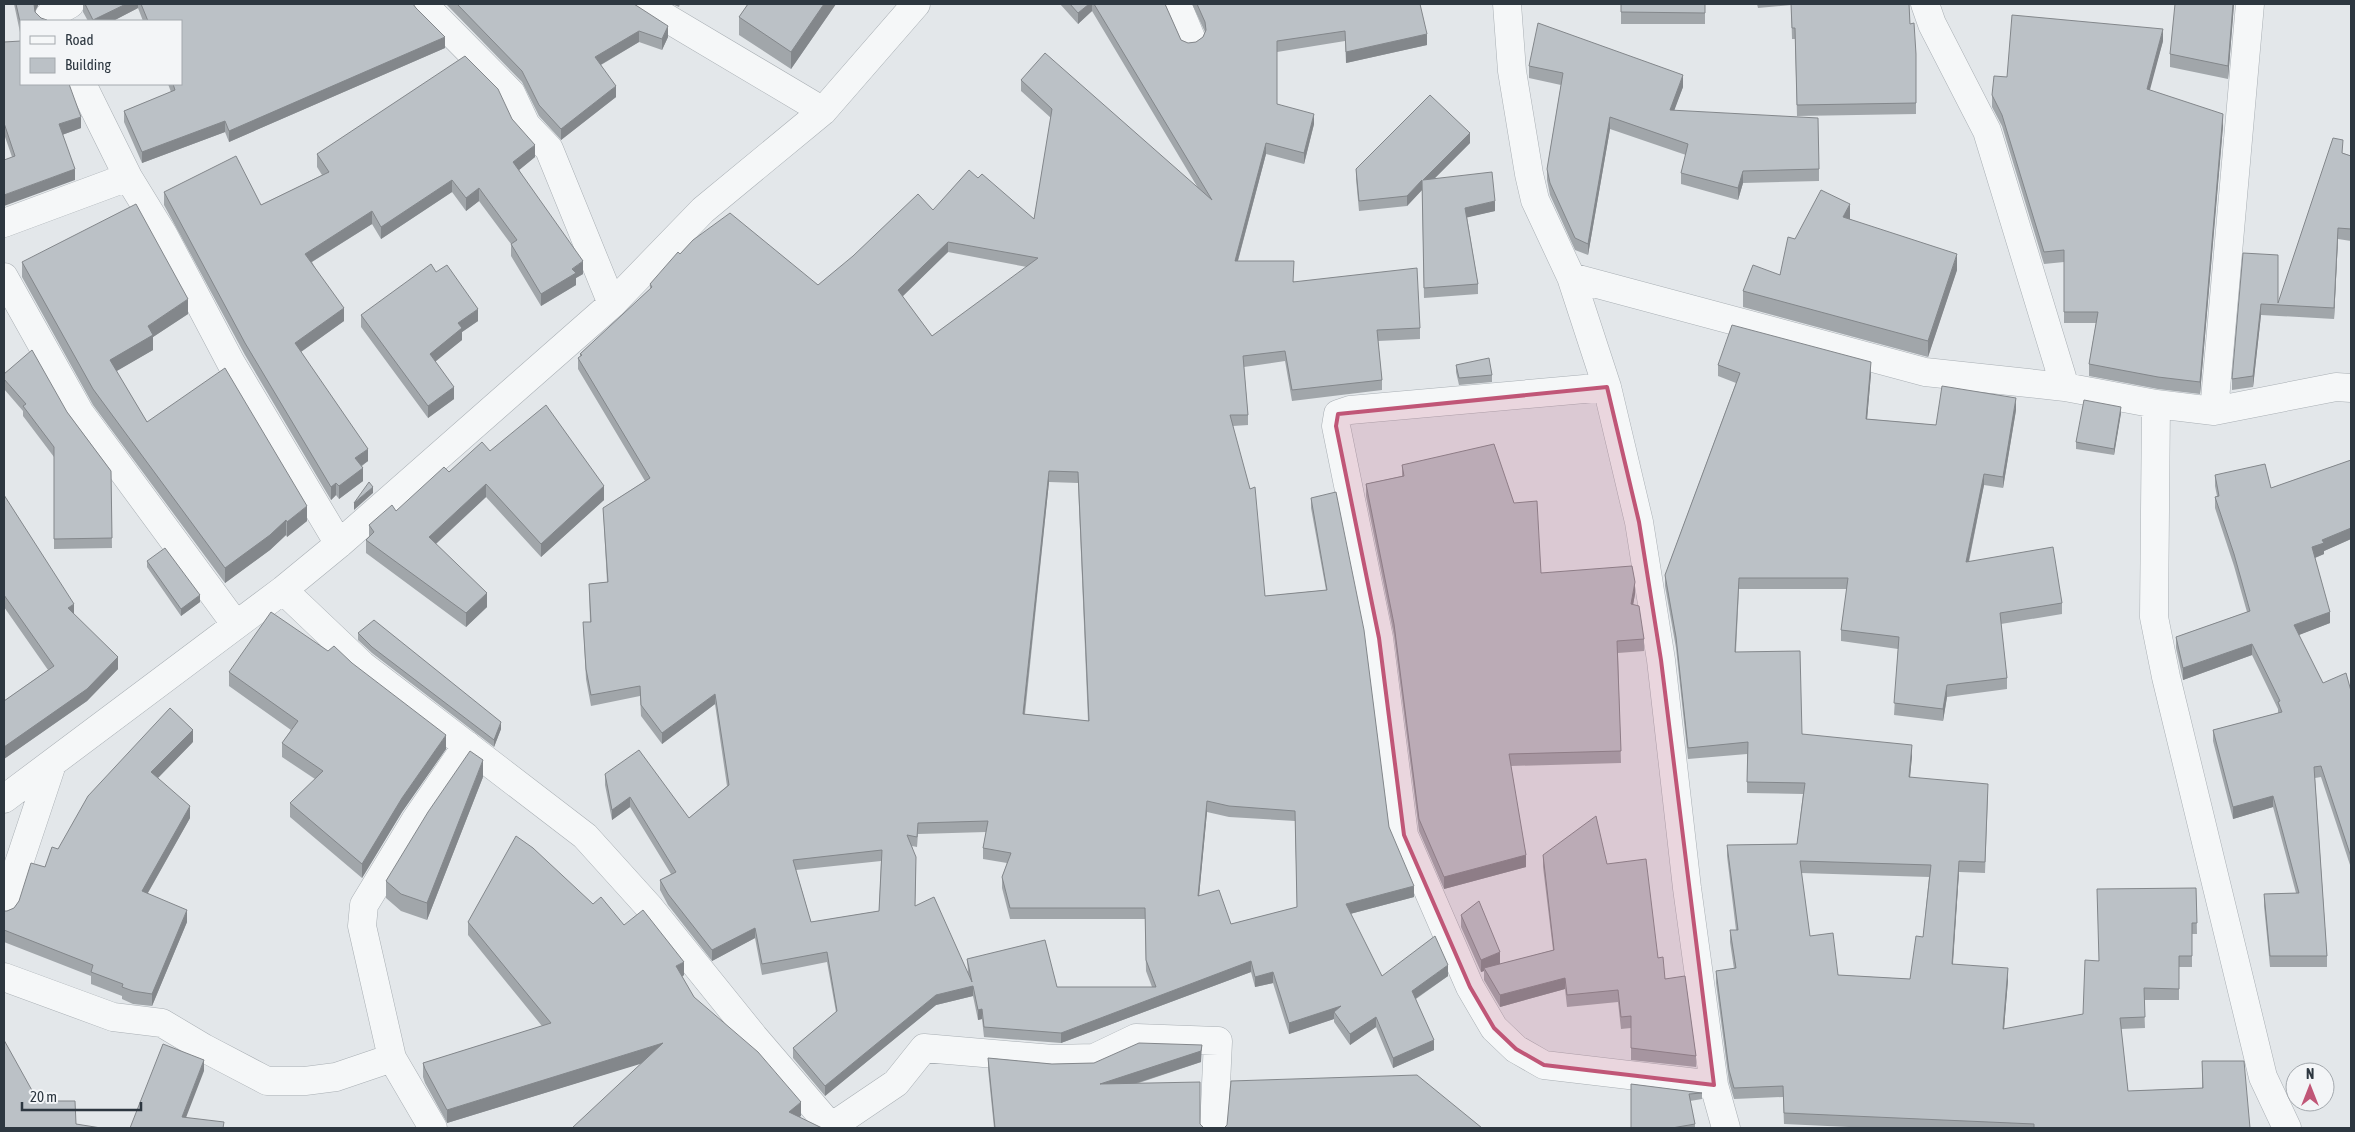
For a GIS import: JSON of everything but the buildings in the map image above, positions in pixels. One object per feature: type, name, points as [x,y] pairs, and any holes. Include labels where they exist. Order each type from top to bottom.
[{"type":"street","points":[[425,4],[511,93],[526,125],[549,149],[612,304]]},
{"type":"street","points":[[643,4],[824,110]]},
{"type":"street","points":[[4,799],[283,590],[339,544],[612,304],[703,210],[824,110],[916,4]]},
{"type":"street","points":[[1177,4],[1191,38]]},
{"type":"street","points":[[1506,4],[1512,71],[1535,200],[1571,277],[1607,387],[1639,522],[1661,660],[1687,888],[1714,1085],[1726,1128]]},
{"type":"street","points":[[1925,4],[1932,24],[1987,131],[2065,387]]},
{"type":"street","points":[[2214,411],[2250,4]]},
{"type":"street","points":[[82,85],[128,177],[163,234],[231,363],[339,544]]},
{"type":"street","points":[[4,223],[128,177]]},
{"type":"street","points":[[4,277],[80,413],[236,625]]},
{"type":"street","points":[[1571,277],[1925,372],[2065,387],[2156,404],[2214,411],[2336,387],[2351,388]]},
{"type":"street","points":[[1607,387],[1350,410],[1338,414],[1336,426],[1380,638],[1404,835],[1470,987],[1494,1028],[1516,1049],[1544,1065],[1714,1085]]},
{"type":"street","points":[[2156,404],[2154,617],[2166,677],[2263,1077],[2287,1128]]},
{"type":"street","points":[[283,590],[362,666],[467,744],[585,836],[650,908],[754,1037],[832,1128],[896,1083],[924,1048],[1053,1059],[1094,1058],[1136,1038],[1218,1041],[1214,1128]]},
{"type":"street","points":[[433,1128],[392,1058],[362,926],[364,905],[415,821],[467,744]]},
{"type":"street","points":[[4,908],[52,764]]},
{"type":"street","points":[[4,976],[113,1017],[162,1023],[204,1048],[268,1081],[305,1081],[336,1077],[392,1058]]},
{"type":"highlighted area","points":[[1607,387],[1639,522],[1661,660],[1714,1085],[1544,1065],[1516,1049],[1494,1028],[1470,987],[1404,835],[1379,638],[1336,426],[1338,414]]}]
